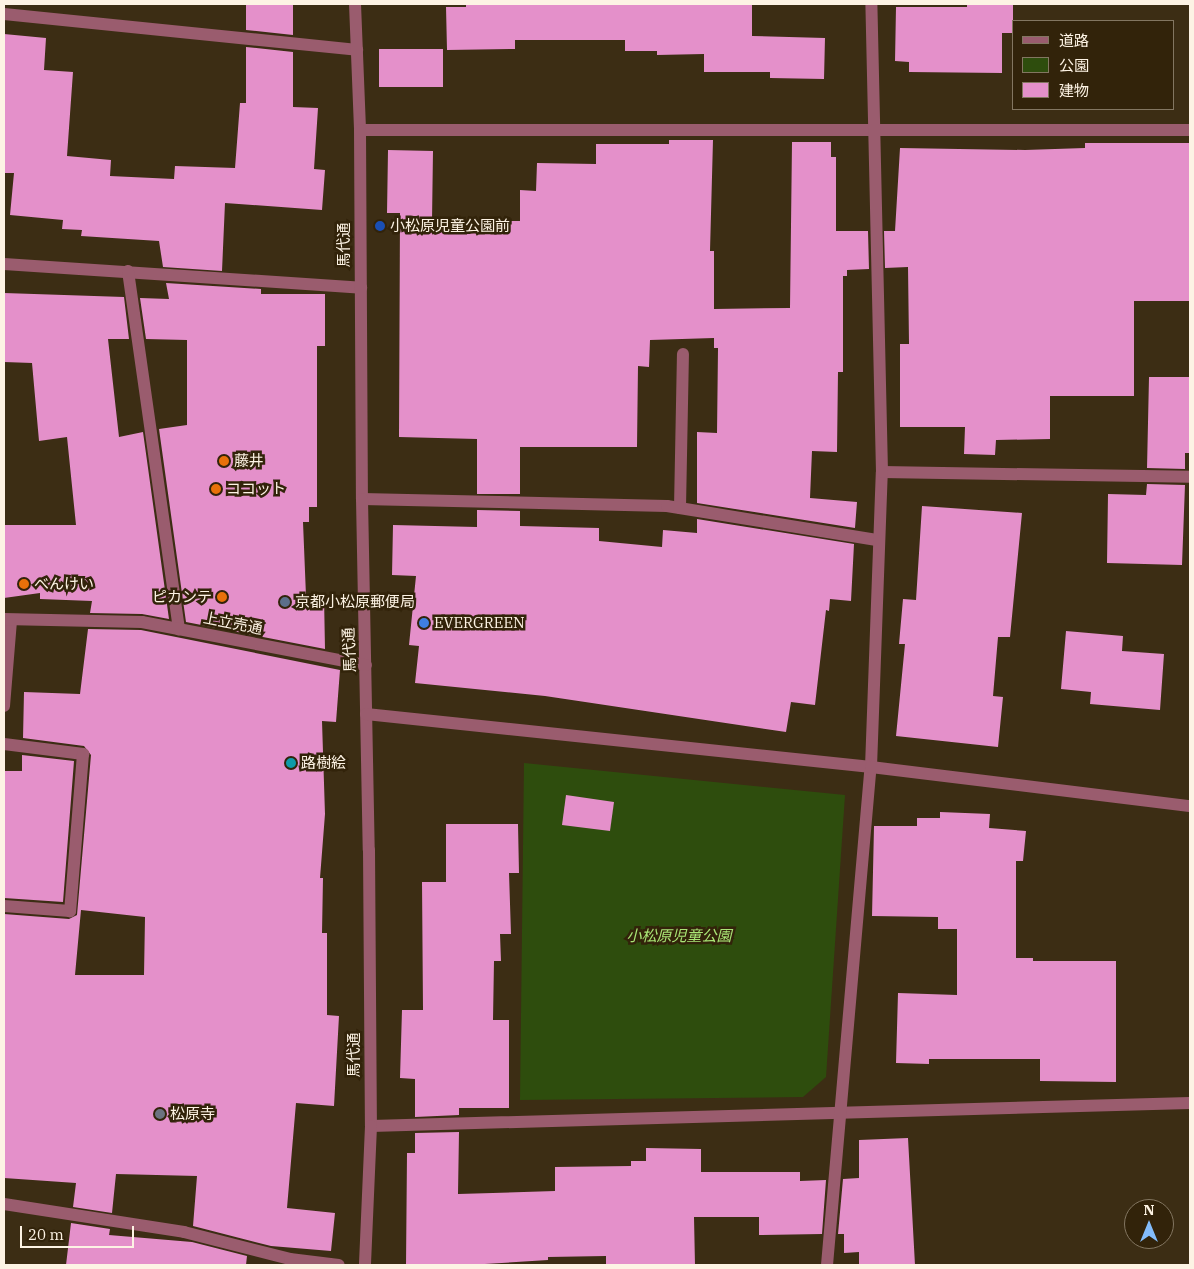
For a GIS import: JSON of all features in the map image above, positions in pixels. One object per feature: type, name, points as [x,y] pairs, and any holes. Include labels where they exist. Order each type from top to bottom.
[{"type":"street","name":"馬代通","points":[[355,4],[360,130],[362,499],[366,665],[371,1126],[365,1265]]},
{"type":"street","points":[[827,1265],[871,767],[882,472],[871,4]]},
{"type":"street","points":[[4,14],[357,50]]},
{"type":"street","points":[[360,130],[875,128],[1190,130]]},
{"type":"street","points":[[4,264],[361,288]]},
{"type":"street","points":[[128,271],[179,629]]},
{"type":"street","points":[[680,508],[683,354]]},
{"type":"street","points":[[882,472],[1190,477]]},
{"type":"street","points":[[362,499],[680,508],[878,540]]},
{"type":"street","points":[[4,706],[8,619]]},
{"type":"street","name":"上立売通","points":[[8,619],[142,622],[366,665]]},
{"type":"street","points":[[366,714],[871,767],[1190,806]]},
{"type":"street","points":[[4,744],[83,754],[70,910],[4,906]]},
{"type":"street","points":[[371,1126],[1190,1103]]},
{"type":"street","points":[[4,1204],[184,1232],[290,1259],[339,1265]]},
{"type":"green space","name":"小松原児童公園","points":[[524,763],[845,795],[826,1077],[803,1097],[520,1100]]},
{"type":"building","points":[[246,4],[293,4],[293,35],[246,30]]},
{"type":"building","points":[[466,4],[752,4],[752,36],[825,38],[824,79],[770,78],[770,72],[704,72],[704,54],[657,55],[657,51],[625,51],[625,40],[515,40],[515,49],[447,50],[446,7],[466,7]]},
{"type":"building","points":[[967,4],[1013,4],[1012,33],[1002,33],[1002,73],[909,72],[909,62],[895,61],[896,7],[967,7]]},
{"type":"building","points":[[4,34],[46,38],[44,70],[73,72],[67,156],[111,160],[110,176],[174,179],[175,166],[235,168],[240,103],[246,103],[246,47],[293,52],[293,107],[318,108],[314,169],[325,170],[322,210],[225,203],[222,271],[163,267],[159,241],[81,236],[82,230],[62,229],[63,220],[10,215],[14,173],[4,173]]},
{"type":"building","points":[[379,49],[443,49],[443,87],[379,87]]},
{"type":"building","points":[[669,140],[713,140],[710,251],[714,251],[714,309],[790,308],[792,142],[831,142],[831,157],[836,157],[836,231],[868,231],[869,269],[847,270],[847,276],[843,276],[843,372],[838,372],[837,452],[812,451],[810,498],[857,502],[855,528],[697,503],[697,432],[717,433],[718,348],[714,348],[714,338],[650,340],[649,367],[638,366],[637,447],[520,447],[520,494],[477,494],[477,439],[399,437],[400,213],[387,213],[388,150],[433,151],[432,221],[520,221],[520,190],[536,191],[537,163],[596,164],[596,144],[669,144]]},
{"type":"building","points":[[1085,143],[1190,143],[1190,301],[1134,301],[1134,396],[1050,396],[1050,439],[996,440],[995,455],[964,454],[965,427],[900,427],[900,344],[909,344],[908,267],[885,268],[884,231],[895,231],[900,148],[1025,150],[1085,148]]},
{"type":"building","points":[[166,283],[261,289],[261,294],[325,294],[325,346],[317,346],[317,507],[309,507],[309,522],[303,522],[306,596],[324,596],[325,649],[186,622],[159,429],[187,425],[187,340],[146,339],[140,298],[169,299]]},
{"type":"building","points":[[4,293],[124,297],[129,339],[108,339],[119,437],[143,432],[169,619],[142,614],[90,613],[92,601],[40,599],[40,593],[4,598],[4,525],[76,525],[67,437],[39,441],[32,363],[4,362]]},
{"type":"building","points":[[1149,377],[1190,377],[1190,453],[1185,453],[1185,469],[1147,468]]},
{"type":"building","points":[[1147,484],[1185,485],[1182,565],[1107,563],[1108,494],[1146,495]]},
{"type":"building","points":[[922,506],[1022,513],[1010,637],[998,637],[993,696],[1003,697],[998,747],[896,736],[905,644],[899,644],[903,599],[916,600]]},
{"type":"building","points":[[477,510],[520,511],[520,526],[599,528],[599,541],[662,547],[663,530],[697,533],[697,519],[854,544],[851,601],[830,599],[829,611],[826,610],[815,705],[791,702],[786,732],[545,696],[415,683],[419,646],[409,645],[416,576],[392,575],[393,525],[477,527]]},
{"type":"building","points":[[88,629],[141,630],[340,670],[336,722],[322,721],[325,814],[320,878],[323,878],[322,933],[327,933],[327,1015],[339,1016],[334,1106],[296,1103],[287,1208],[335,1213],[331,1251],[271,1246],[193,1226],[197,1176],[116,1174],[112,1213],[73,1207],[76,1183],[4,1178],[4,914],[69,919],[77,915],[91,755],[84,746],[23,738],[24,692],[80,694]],"holes":[[[81,910],[145,917],[144,975],[75,975]]]},
{"type":"building","points":[[1066,631],[1123,636],[1122,651],[1164,654],[1160,710],[1090,704],[1091,692],[1061,689]]},
{"type":"building","points":[[22,755],[74,761],[63,902],[4,898],[4,771],[22,771]]},
{"type":"building","points":[[566,795],[614,802],[610,831],[562,825]]},
{"type":"building","points":[[940,812],[990,814],[989,828],[1026,831],[1023,861],[1016,861],[1016,958],[1033,958],[1033,961],[1116,961],[1116,1082],[1040,1081],[1040,1059],[929,1059],[929,1064],[896,1063],[898,993],[957,995],[957,929],[938,929],[938,917],[872,916],[874,826],[917,826],[917,818],[940,818]]},
{"type":"building","points":[[446,824],[518,824],[519,873],[509,873],[511,934],[500,934],[501,961],[494,961],[493,1020],[509,1020],[509,1108],[459,1108],[459,1115],[415,1117],[415,1079],[400,1078],[402,1010],[423,1010],[422,882],[446,882]]},
{"type":"building","points":[[459,1132],[458,1194],[555,1191],[555,1167],[631,1166],[631,1161],[646,1161],[646,1148],[701,1149],[701,1172],[800,1172],[800,1181],[826,1180],[822,1234],[759,1235],[759,1217],[694,1217],[695,1265],[606,1265],[606,1256],[548,1257],[548,1260],[468,1265],[406,1265],[407,1153],[415,1153],[415,1133]]},
{"type":"building","points":[[908,1138],[915,1265],[859,1265],[859,1252],[844,1253],[844,1234],[838,1234],[843,1179],[859,1178],[859,1140]]},
{"type":"building","points":[[71,1223],[110,1229],[109,1235],[192,1242],[247,1256],[246,1265],[66,1265]]},
{"type":"place","name":"小松原児童公園前","points":[[380,226]]},
{"type":"place","name":"藤井","points":[[224,461]]},
{"type":"place","name":"ココット","points":[[216,489]]},
{"type":"place","name":"べんけい","points":[[24,584]]},
{"type":"place","name":"ピカンテ","points":[[222,597]]},
{"type":"place","name":"京都小松原郵便局","points":[[285,602]]},
{"type":"place","name":"EVERGREEN","points":[[424,623]]},
{"type":"place","name":"路樹絵","points":[[291,763]]},
{"type":"place","name":"松原寺","points":[[160,1114]]}]
